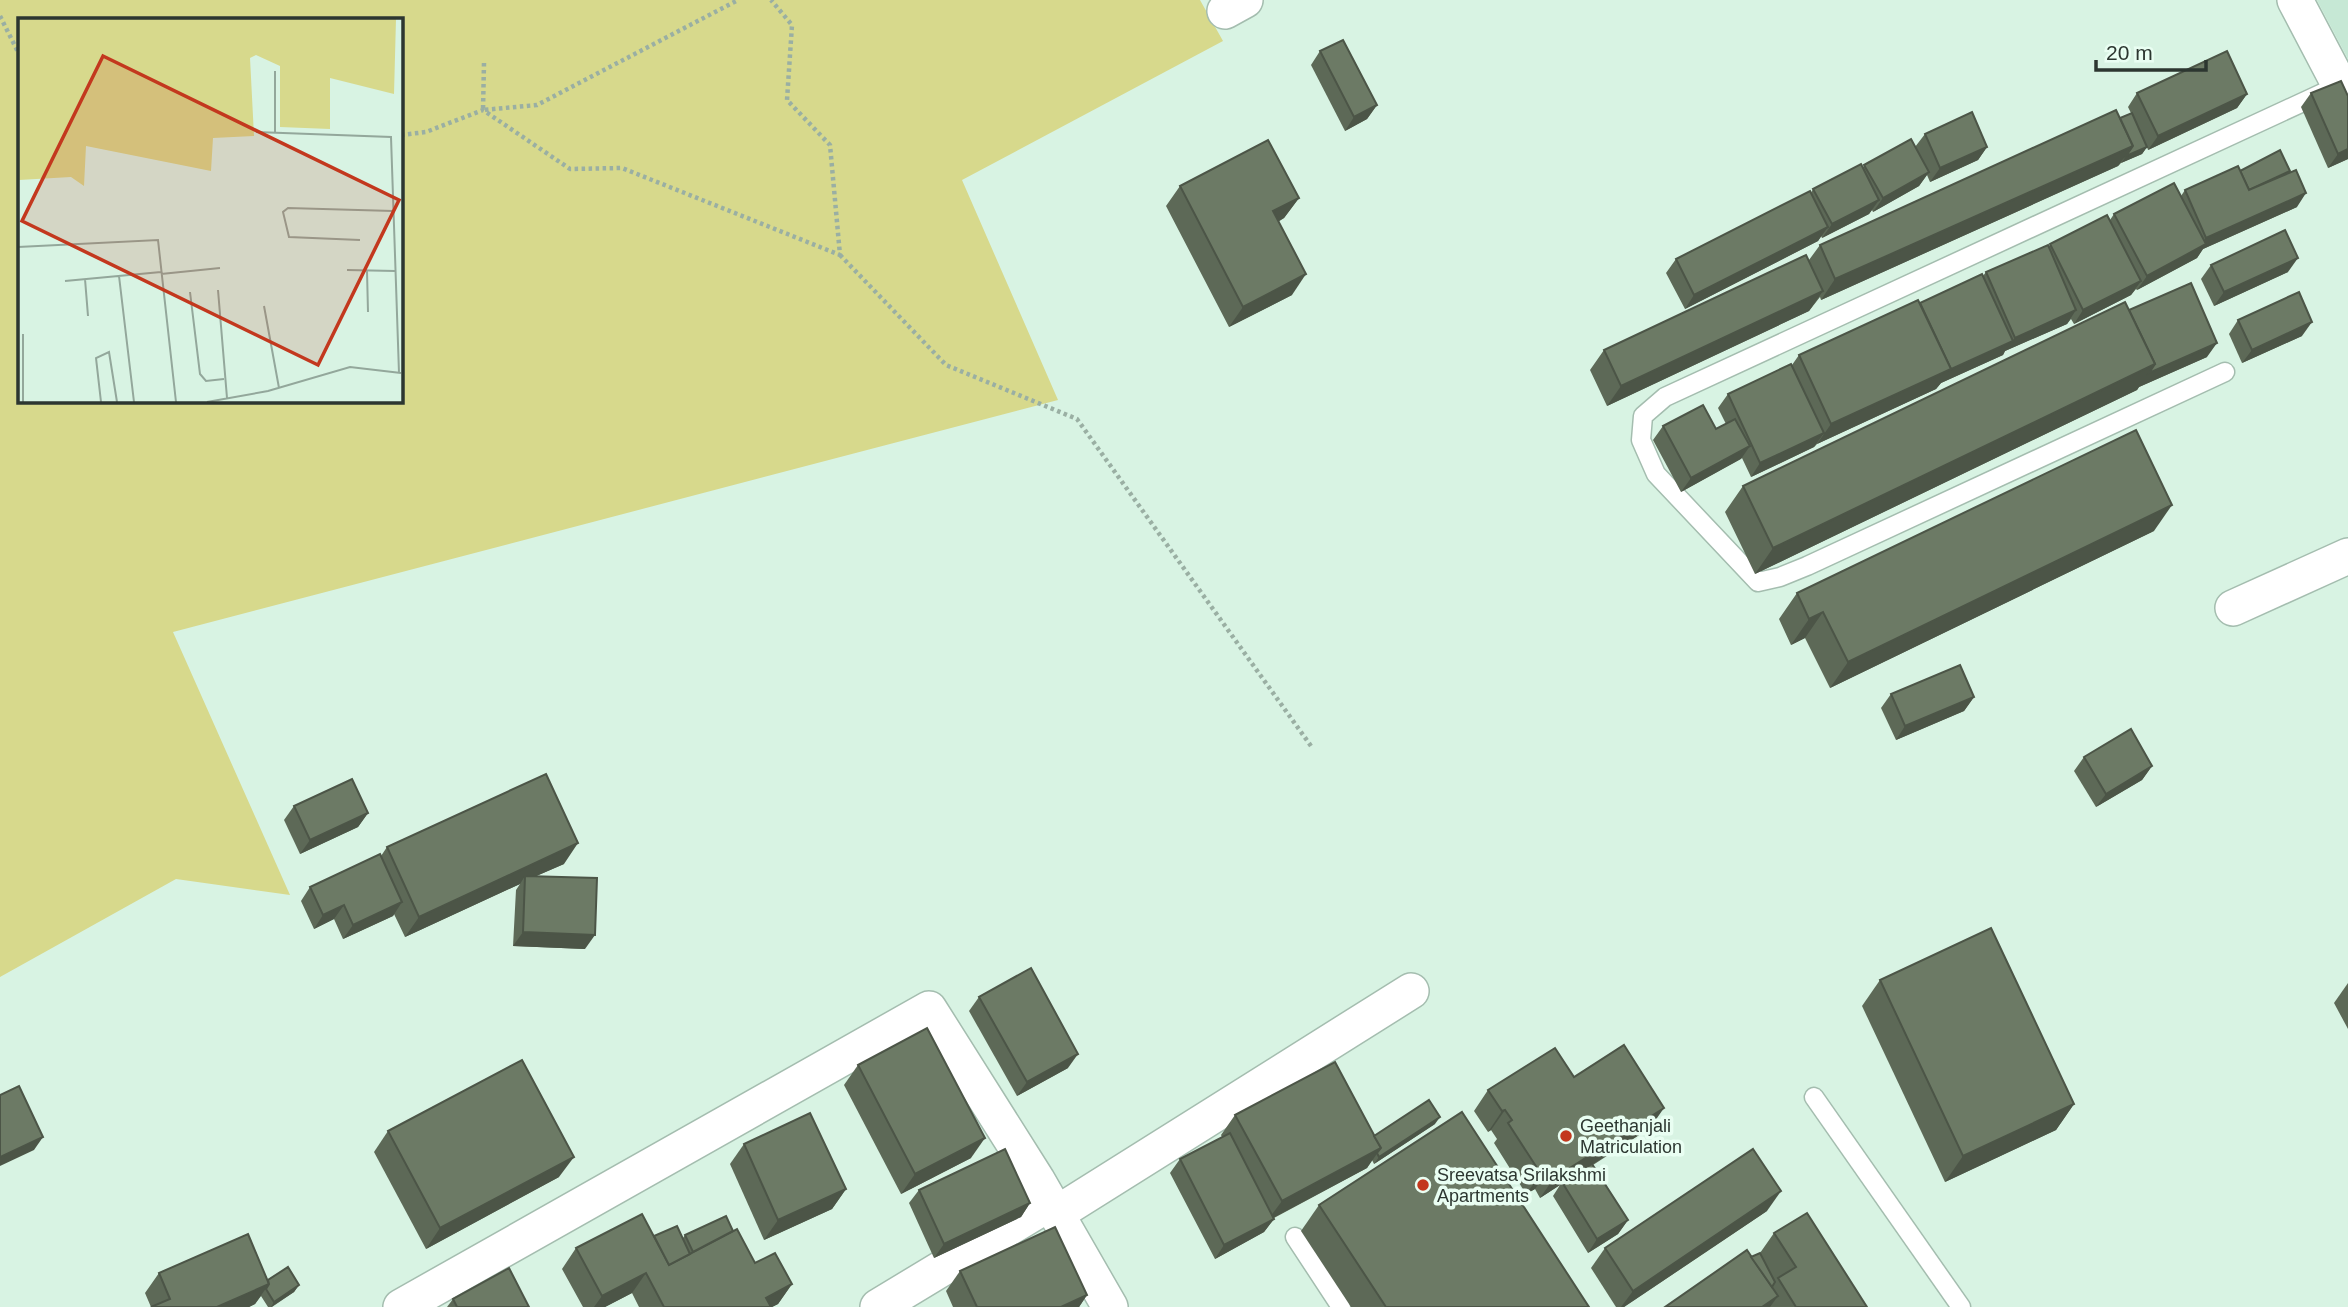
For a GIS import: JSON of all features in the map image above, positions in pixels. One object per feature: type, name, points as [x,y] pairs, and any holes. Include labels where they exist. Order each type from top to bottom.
[{"type":"street","points":[[2295,0],[2344,93]]},
{"type":"street","points":[[2233,608],[2348,556]]},
{"type":"street","points":[[878,1307],[1053,1209],[1411,991]]},
{"type":"street","points":[[401,1307],[929,1009],[1053,1209],[1110,1307]]},
{"type":"lane","points":[[2225,372],[1807,566],[1758,582],[1656,474],[1642,440],[1643,416],[1665,397],[2344,93]]},
{"type":"lane","points":[[1814,1097],[1961,1307]]},
{"type":"lane","points":[[1295,1237],[1341,1307]]},
{"type":"path","points":[[402,135],[426,132],[483,110],[537,105],[738,0]]},
{"type":"path","points":[[771,0],[792,25],[787,100],[830,145],[840,255]]},
{"type":"path","points":[[0,16],[18,52]]},
{"type":"path","points":[[483,110],[484,62]]},
{"type":"path","points":[[483,110],[570,169],[622,168],[840,255],[946,365],[1077,419],[1311,746]]},
{"type":"shaded area","points":[[2317,0],[2348,0],[2348,59]]},
{"type":"green space","points":[[0,0],[1200,0],[1223,41],[962,180],[1058,400],[173,632],[290,895],[176,879],[0,977]]},
{"type":"building","points":[[1343,40],[1377,105],[1354,117],[1320,51]]},
{"type":"building","points":[[2227,51],[2247,94],[2158,136],[2137,93]]},
{"type":"building","points":[[2341,81],[2348,96],[2348,149],[2338,154],[2311,93]]},
{"type":"building","points":[[2116,110],[2133,146],[1835,279],[1820,245]]},
{"type":"building","points":[[1972,112],[1987,147],[1940,168],[1925,134]]},
{"type":"building","points":[[2132,113],[2147,147],[2126,156],[2133,146],[2120,118]]},
{"type":"building","points":[[1911,139],[1929,172],[1883,198],[1864,165]]},
{"type":"building","points":[[1268,140],[1299,198],[1273,211],[1306,274],[1243,307],[1180,186]]},
{"type":"building","points":[[2280,150],[2290,171],[2249,190],[2240,171]]},
{"type":"building","points":[[1861,164],[1879,200],[1832,224],[1813,189]]},
{"type":"building","points":[[2238,166],[2249,190],[2296,170],[2306,193],[2206,238],[2185,190]]},
{"type":"building","points":[[2174,183],[2206,244],[2147,276],[2114,214]]},
{"type":"building","points":[[1810,191],[1828,227],[1694,295],[1676,259]]},
{"type":"building","points":[[2107,215],[2141,281],[2083,310],[2050,244]]},
{"type":"building","points":[[2285,230],[2298,258],[2224,292],[2211,265]]},
{"type":"building","points":[[2048,245],[2076,310],[2015,338],[1986,272]]},
{"type":"building","points":[[1806,255],[1823,291],[1621,386],[1604,350]]},
{"type":"building","points":[[1982,274],[2013,341],[1947,371],[1951,369],[1920,303]]},
{"type":"building","points":[[2191,283],[2217,343],[2149,373],[2155,364],[2129,310]]},
{"type":"building","points":[[2299,292],[2312,322],[2252,350],[2238,320]]},
{"type":"building","points":[[1918,300],[1951,369],[1831,424],[1799,355]]},
{"type":"building","points":[[2125,302],[2155,364],[1773,548],[1743,486]]},
{"type":"building","points":[[1791,364],[1824,433],[1760,463],[1728,394]]},
{"type":"building","points":[[1703,405],[1716,429],[1735,419],[1750,446],[1691,478],[1663,426]]},
{"type":"building","points":[[2136,430],[2172,505],[1848,662],[1823,612],[1809,619],[1797,593]]},
{"type":"building","points":[[1960,665],[1974,697],[1905,726],[1891,694]]},
{"type":"building","points":[[2131,729],[2152,766],[2106,794],[2084,757]]},
{"type":"building","points":[[546,774],[578,843],[419,917],[387,847]]},
{"type":"building","points":[[352,779],[368,813],[310,840],[294,806]]},
{"type":"building","points":[[380,854],[402,902],[353,925],[344,905],[323,915],[310,887]]},
{"type":"building","points":[[525,876],[597,878],[595,935],[523,932]]},
{"type":"building","points":[[1991,928],[2074,1104],[1963,1156],[1880,980]]},
{"type":"building","points":[[1031,968],[1078,1054],[1027,1082],[979,997]]},
{"type":"building","points":[[927,1028],[985,1138],[915,1174],[858,1065]]},
{"type":"building","name":"Geethanjali Matriculation","points":[[1624,1045],[1664,1108],[1554,1178],[1549,1169],[1541,1174],[1508,1123],[1512,1120],[1505,1110],[1502,1111],[1488,1090],[1555,1048],[1574,1077]]},
{"type":"building","points":[[522,1060],[574,1157],[440,1228],[388,1131]]},
{"type":"building","points":[[1335,1062],[1381,1148],[1282,1201],[1235,1115]]},
{"type":"building","points":[[19,1086],[43,1137],[0,1157],[0,1095]]},
{"type":"building","points":[[1429,1100],[1440,1117],[1379,1157],[1377,1153],[1381,1148],[1374,1136]]},
{"type":"building","name":"Sreevatsa Srilakshmi Apartments","points":[[1462,1112],[1589,1307],[1386,1307],[1319,1205]]},
{"type":"building","points":[[810,1113],[846,1189],[778,1220],[744,1144]]},
{"type":"building","points":[[1230,1133],[1274,1219],[1224,1245],[1180,1159]]},
{"type":"building","points":[[1005,1149],[1030,1203],[944,1244],[919,1190]]},
{"type":"building","points":[[1753,1149],[1781,1191],[1633,1291],[1605,1248]]},
{"type":"building","points":[[1592,1164],[1628,1220],[1597,1239],[1562,1182]]},
{"type":"building","points":[[1807,1213],[1867,1307],[1796,1307],[1778,1278],[1796,1267],[1774,1233]]},
{"type":"building","points":[[642,1214],[669,1265],[737,1229],[755,1263],[775,1253],[792,1284],[766,1298],[771,1307],[664,1307],[646,1273],[602,1296],[576,1248]]},
{"type":"building","points":[[726,1216],[733,1231],[693,1252],[685,1235]]},
{"type":"building","points":[[677,1226],[690,1254],[669,1265],[654,1236]]},
{"type":"building","points":[[1055,1227],[1087,1295],[1061,1307],[977,1307],[960,1271]]},
{"type":"building","points":[[248,1234],[269,1284],[217,1307],[151,1307],[170,1299],[159,1273]]},
{"type":"building","points":[[1747,1250],[1778,1296],[1762,1307],[1665,1307]]},
{"type":"building","points":[[1760,1253],[1775,1282],[1772,1287],[1751,1257]]},
{"type":"building","points":[[288,1267],[299,1285],[274,1302],[266,1289],[268,1280]]},
{"type":"building","points":[[509,1268],[529,1307],[457,1307],[453,1299]]},
{"type":"place","name":"Geethanjali Matriculation","points":[[1566,1136]]},
{"type":"place","name":"Sreevatsa Srilakshmi Apartments","points":[[1423,1185]]}]
